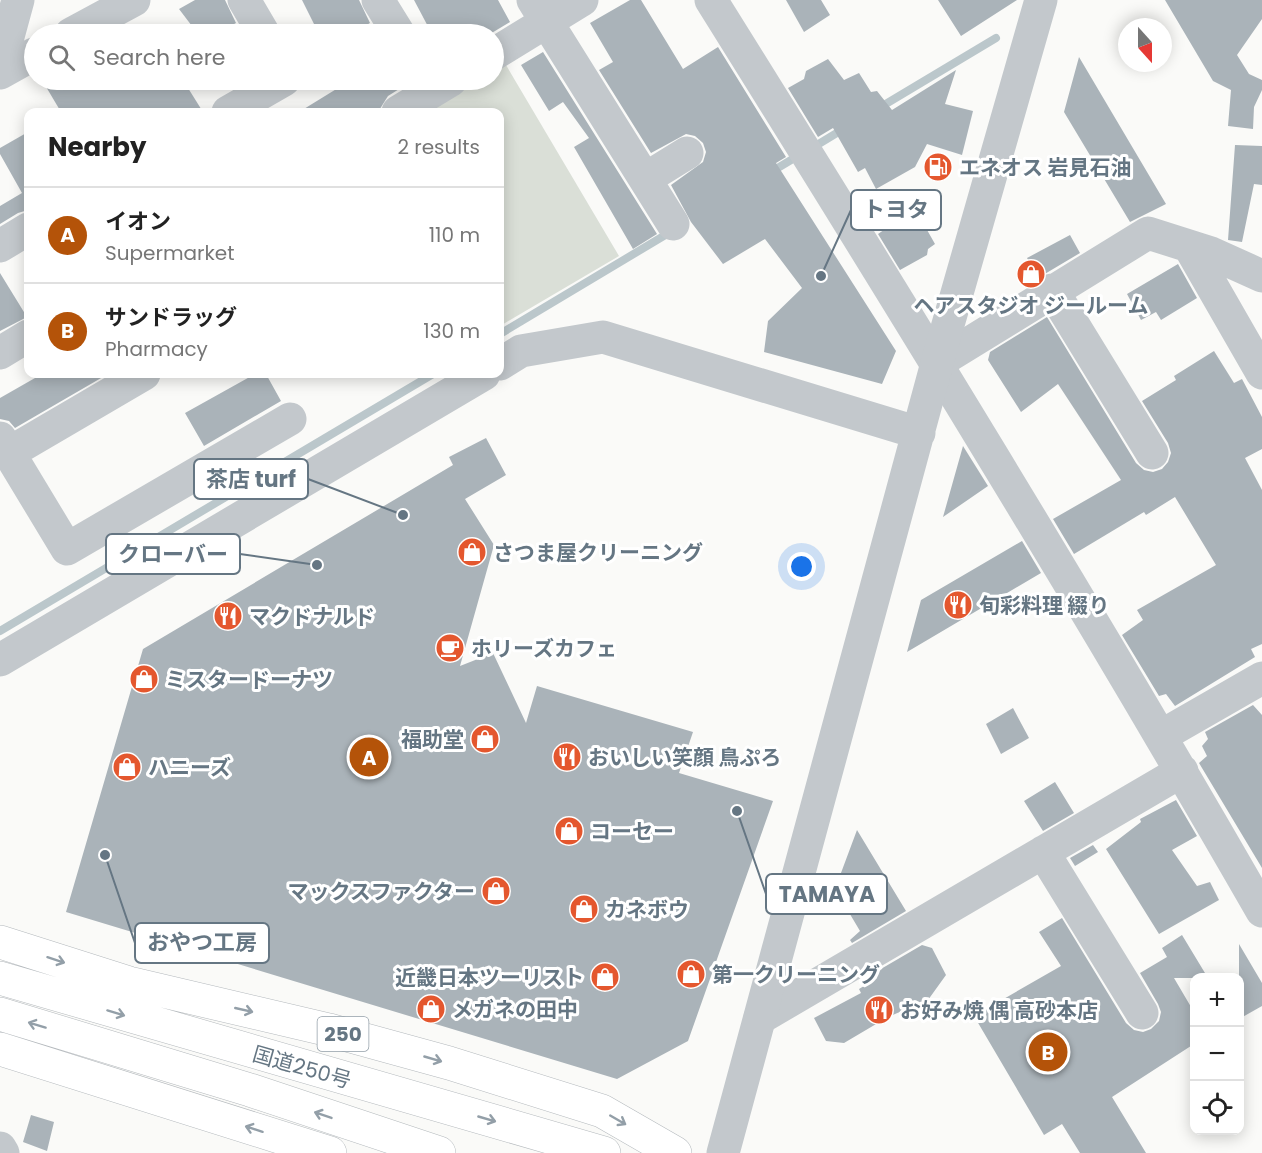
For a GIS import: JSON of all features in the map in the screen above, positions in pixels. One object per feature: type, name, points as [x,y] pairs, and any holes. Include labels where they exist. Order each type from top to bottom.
[{"type":"highway","name":"250","points":[[0,942],[129,983],[329,1030],[602,1111],[675,1153]]},
{"type":"highway","name":"国道250号","points":[[0,978],[604,1153]]},
{"type":"highway","name":"国道250号","points":[[0,1014],[250,1090],[439,1153]]},
{"type":"highway","points":[[0,1049],[330,1153]]},
{"type":"street","points":[[0,66],[18,0]]},
{"type":"street","points":[[90,24],[134,0]]},
{"type":"street","points":[[244,0],[258,24]]},
{"type":"street","points":[[378,0],[393,24]]},
{"type":"street","points":[[504,44],[540,10],[582,0]]},
{"type":"street","points":[[711,0],[938,363],[1182,771],[1262,910]]},
{"type":"street","points":[[723,1153],[938,363],[1041,0]]},
{"type":"street","points":[[540,10],[673,224]]},
{"type":"street","points":[[0,73],[24,60]]},
{"type":"street","points":[[235,108],[266,90]]},
{"type":"street","points":[[403,108],[428,90]]},
{"type":"street","points":[[645,179],[687,153]]},
{"type":"street","points":[[0,246],[24,231]]},
{"type":"street","points":[[938,363],[1148,232],[1262,276]]},
{"type":"street","points":[[1189,246],[1262,373]]},
{"type":"street","points":[[1052,290],[1152,453]]},
{"type":"street","points":[[504,362],[521,351],[603,337],[919,433]]},
{"type":"street","points":[[0,353],[24,338]]},
{"type":"street","points":[[136,378],[5,446],[68,549],[290,419]]},
{"type":"street","points":[[0,660],[477,378]]},
{"type":"street","points":[[1161,736],[1262,678]]},
{"type":"street","points":[[760,1018],[1182,771]]},
{"type":"street","points":[[1044,852],[1142,1013]]},
{"type":"street","points":[[0,1148],[3,1153]]},
{"type":"shaded area","points":[[504,62],[619,256],[504,324],[504,108],[420,108],[452,90],[504,90]]},
{"type":"building","points":[[195,0],[225,0],[236,23],[190,24],[179,9]]},
{"type":"building","points":[[302,0],[359,0],[370,23],[368,24],[314,24]]},
{"type":"building","points":[[414,0],[498,0],[510,22],[504,26],[427,24]]},
{"type":"building","points":[[630,0],[641,0],[683,69],[718,47],[786,157],[776,163],[896,351],[882,384],[764,352],[768,321],[802,288],[765,239],[723,264],[691,222],[671,185],[703,162],[706,152],[703,143],[695,136],[686,134],[651,153],[599,70],[613,62],[590,23]]},
{"type":"building","points":[[786,0],[821,0],[830,15],[804,32]]},
{"type":"building","points":[[938,0],[1017,0],[961,36]]},
{"type":"building","points":[[1165,0],[1262,0],[1262,19],[1237,55],[1249,74],[1262,80],[1262,90],[1254,107],[1253,129],[1228,126],[1231,90],[1213,81]]},
{"type":"building","points":[[543,52],[657,234],[633,249],[574,147],[589,138],[563,102],[549,111],[521,65]]},
{"type":"building","points":[[1079,57],[1166,204],[1130,222],[1064,112]]},
{"type":"building","points":[[828,59],[844,80],[859,73],[871,92],[877,91],[892,110],[956,70],[945,104],[973,111],[962,155],[927,144],[915,167],[876,189],[865,168],[858,172],[833,128],[818,137],[788,88],[804,79],[806,71]]},
{"type":"building","points":[[48,90],[189,90],[200,108],[59,108]]},
{"type":"building","points":[[335,90],[398,90],[388,96],[380,108],[306,108]]},
{"type":"building","points":[[24,134],[24,211],[0,224],[0,206],[22,193],[0,154],[0,148]]},
{"type":"building","points":[[1235,145],[1262,146],[1262,185],[1254,184],[1242,242],[1228,240]]},
{"type":"building","points":[[918,214],[935,244],[928,249],[927,255],[900,270],[878,234],[894,223],[890,215]]},
{"type":"building","points":[[1070,235],[1080,253],[1038,278],[1027,258]]},
{"type":"building","points":[[1178,264],[1197,298],[1161,320],[1156,312],[1141,320],[1127,294]]},
{"type":"building","points":[[0,273],[24,312],[24,319],[0,331]]},
{"type":"building","points":[[1047,317],[1136,463],[1144,470],[1153,472],[1162,469],[1171,453],[1168,443],[1142,401],[1176,380],[1174,376],[1214,351],[1234,383],[1242,379],[1262,417],[1262,449],[1245,458],[1262,490],[1262,644],[1251,649],[1255,657],[1175,706],[1166,694],[1159,696],[1122,635],[1143,620],[1137,610],[1216,565],[1175,497],[1146,515],[1144,512],[1074,554],[1053,519],[1121,480],[1058,384],[1021,412],[988,360],[990,352]]},
{"type":"building","points":[[35,378],[101,378],[15,428],[9,421],[0,419],[0,398]]},
{"type":"building","points":[[248,378],[268,378],[281,401],[204,446],[185,413]]},
{"type":"building","points":[[486,438],[506,475],[465,499],[494,545],[460,666],[493,653],[526,723],[537,686],[693,732],[679,773],[773,801],[688,1041],[617,1079],[66,912],[143,649],[453,465],[449,457]]},
{"type":"building","points":[[963,446],[988,486],[943,517]]},
{"type":"building","points":[[1022,541],[1041,573],[907,652],[921,600]]},
{"type":"building","points":[[1253,705],[1262,715],[1262,868],[1199,763],[1207,756],[1202,746],[1208,739],[1205,732]]},
{"type":"building","points":[[1013,708],[1029,738],[1001,754],[986,724]]},
{"type":"building","points":[[1055,782],[1074,813],[1043,831],[1024,801]]},
{"type":"building","points":[[1176,800],[1197,836],[1172,850],[1197,886],[1210,882],[1219,900],[1159,934],[1106,849],[1141,822],[1140,819]]},
{"type":"building","points":[[857,830],[906,911],[852,943],[850,940],[860,931],[835,889]]},
{"type":"building","points":[[1093,845],[1098,852],[1075,866],[1070,858]]},
{"type":"building","points":[[1062,918],[1126,1023],[1134,1030],[1143,1032],[1151,1029],[1159,1021],[1161,1012],[1158,1004],[1140,973],[1167,957],[1162,948],[1182,935],[1205,973],[1190,973],[1190,978],[1174,978],[1190,1005],[1190,1047],[1112,1097],[1146,1153],[1080,1153],[1062,1124],[1044,1135],[974,1016],[1061,966],[1039,932]]},
{"type":"building","points":[[1239,944],[1262,983],[1262,1006],[1244,1016],[1244,973],[1239,973]]},
{"type":"building","points":[[922,945],[932,948],[946,975],[928,1000],[888,1017],[844,1043],[826,1041],[814,1018],[861,993],[859,989],[877,978],[874,973]]},
{"type":"building","points":[[31,1115],[54,1122],[47,1151],[23,1142]]},
{"type":"waterway","points":[[879,108],[996,38]]},
{"type":"waterway","points":[[812,148],[845,128]]},
{"type":"waterway","points":[[771,172],[801,154]]},
{"type":"waterway","points":[[504,332],[672,231]]},
{"type":"waterway","points":[[0,631],[426,378]]},
{"type":"place","name":"エネオス 岩見石油","points":[[938,167]]},
{"type":"place","name":"ヘアスタジオ ジールーム","points":[[1031,274]]},
{"type":"place","name":"トヨタ","points":[[821,276]]},
{"type":"place","name":"茶店 turf","points":[[403,515]]},
{"type":"place","name":"さつま屋クリーニング","points":[[472,552]]},
{"type":"place","name":"クローバー","points":[[317,565]]},
{"type":"place","name":"旬彩料理 綴り","points":[[958,605]]},
{"type":"place","name":"マクドナルド","points":[[228,616]]},
{"type":"place","name":"ホリーズカフェ","points":[[450,648]]},
{"type":"place","name":"ミスタードーナツ","points":[[144,679]]},
{"type":"place","name":"福助堂","points":[[485,739]]},
{"type":"place","name":"イオン","points":[[369,757]]},
{"type":"place","name":"おいしい笑顔 鳥ぷろ","points":[[567,757]]},
{"type":"place","name":"ハニーズ","points":[[127,767]]},
{"type":"place","name":"TAMAYA","points":[[737,811]]},
{"type":"place","name":"コーセー","points":[[569,831]]},
{"type":"place","name":"おやつ工房","points":[[105,855]]},
{"type":"place","name":"マックスファクター","points":[[496,891]]},
{"type":"place","name":"カネボウ","points":[[584,909]]},
{"type":"place","name":"第一クリーニング","points":[[691,974]]},
{"type":"place","name":"近畿日本ツーリスト","points":[[605,977]]},
{"type":"place","name":"メガネの田中","points":[[431,1009]]},
{"type":"place","name":"お好み焼 偶 高砂本店","points":[[879,1010]]},
{"type":"place","name":"サンドラッグ","points":[[1048,1052]]}]
